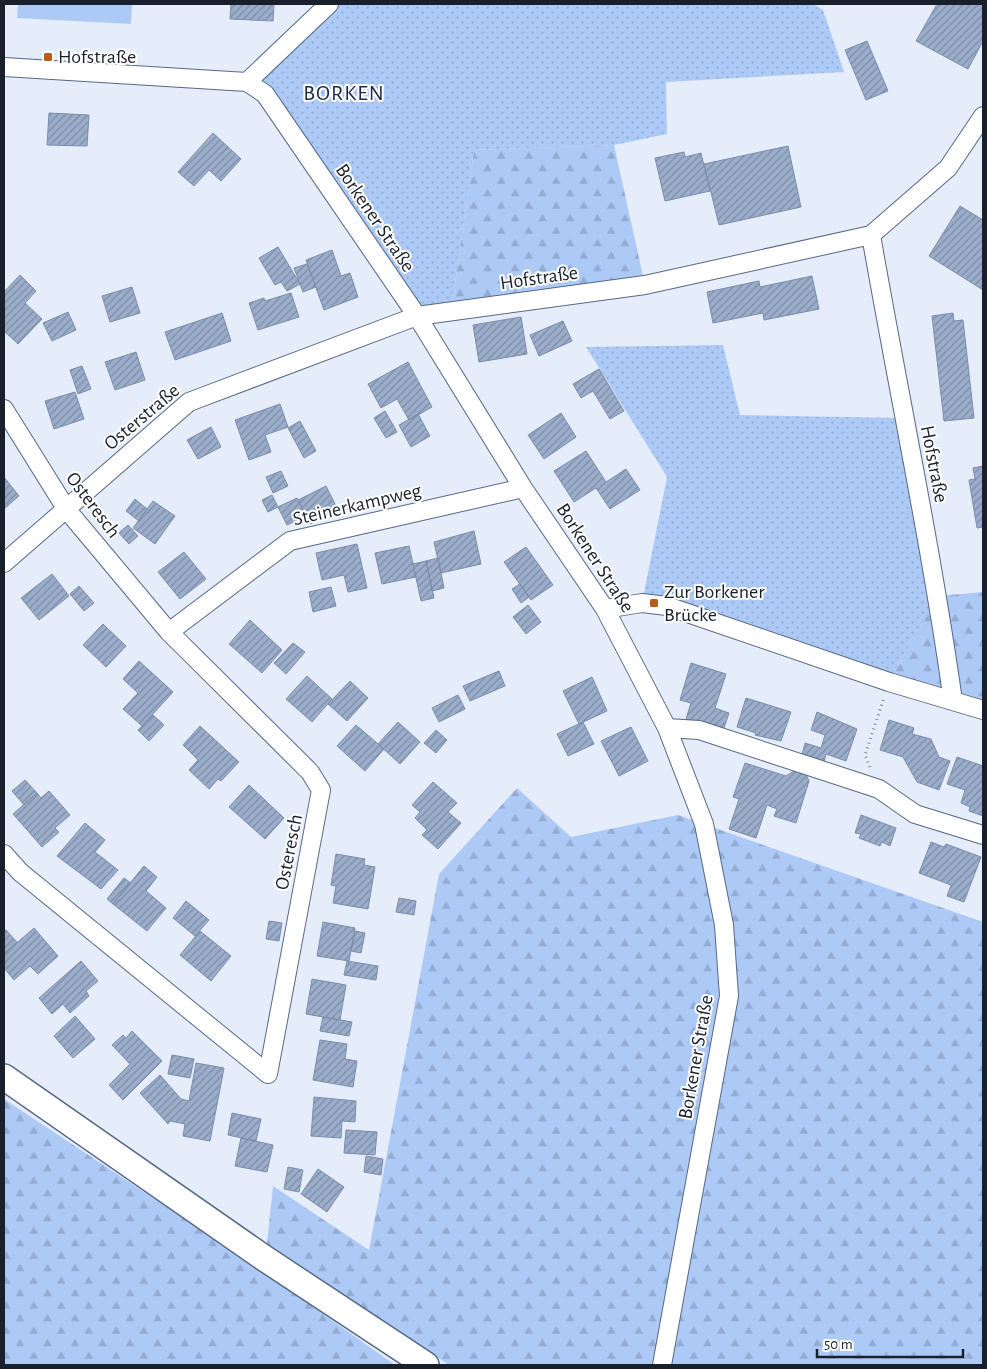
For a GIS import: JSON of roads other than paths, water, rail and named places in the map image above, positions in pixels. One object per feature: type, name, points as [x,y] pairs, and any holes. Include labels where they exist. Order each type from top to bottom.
[{"type":"street","points":[[4,67],[247,82],[329,4]]},
{"type":"street","name":"Borkener Straße","points":[[247,82],[265,94],[417,316],[523,488],[605,609],[667,728],[704,824],[724,925],[729,996],[662,1365]]},
{"type":"street","name":"Hofstraße","points":[[417,316],[645,285],[871,235],[948,168],[983,116]]},
{"type":"street","name":"Hofstraße","points":[[871,235],[903,418],[938,596],[953,701]]},
{"type":"street","name":"Osterstraße","points":[[4,562],[67,510],[189,402],[417,316]]},
{"type":"street","name":"Osteresch","points":[[4,409],[67,510],[169,632],[310,772],[321,790],[268,1074],[20,872],[4,854]]},
{"type":"street","name":"Steinerkampweg","points":[[169,632],[290,541],[523,488]]},
{"type":"street","points":[[605,609],[642,603],[667,606],[889,682],[983,710]]},
{"type":"street","points":[[667,728],[699,730],[879,789],[915,814],[983,835]]},
{"type":"street","points":[[4,1077],[264,1258],[426,1365]]},
{"type":"place","name":"Hofstraße","points":[[48,57]]},
{"type":"place","name":"Zur Borkener Brücke","points":[[654,603]]},
{"type":"district","name":"BORKEN","points":[[344,93]]}]
